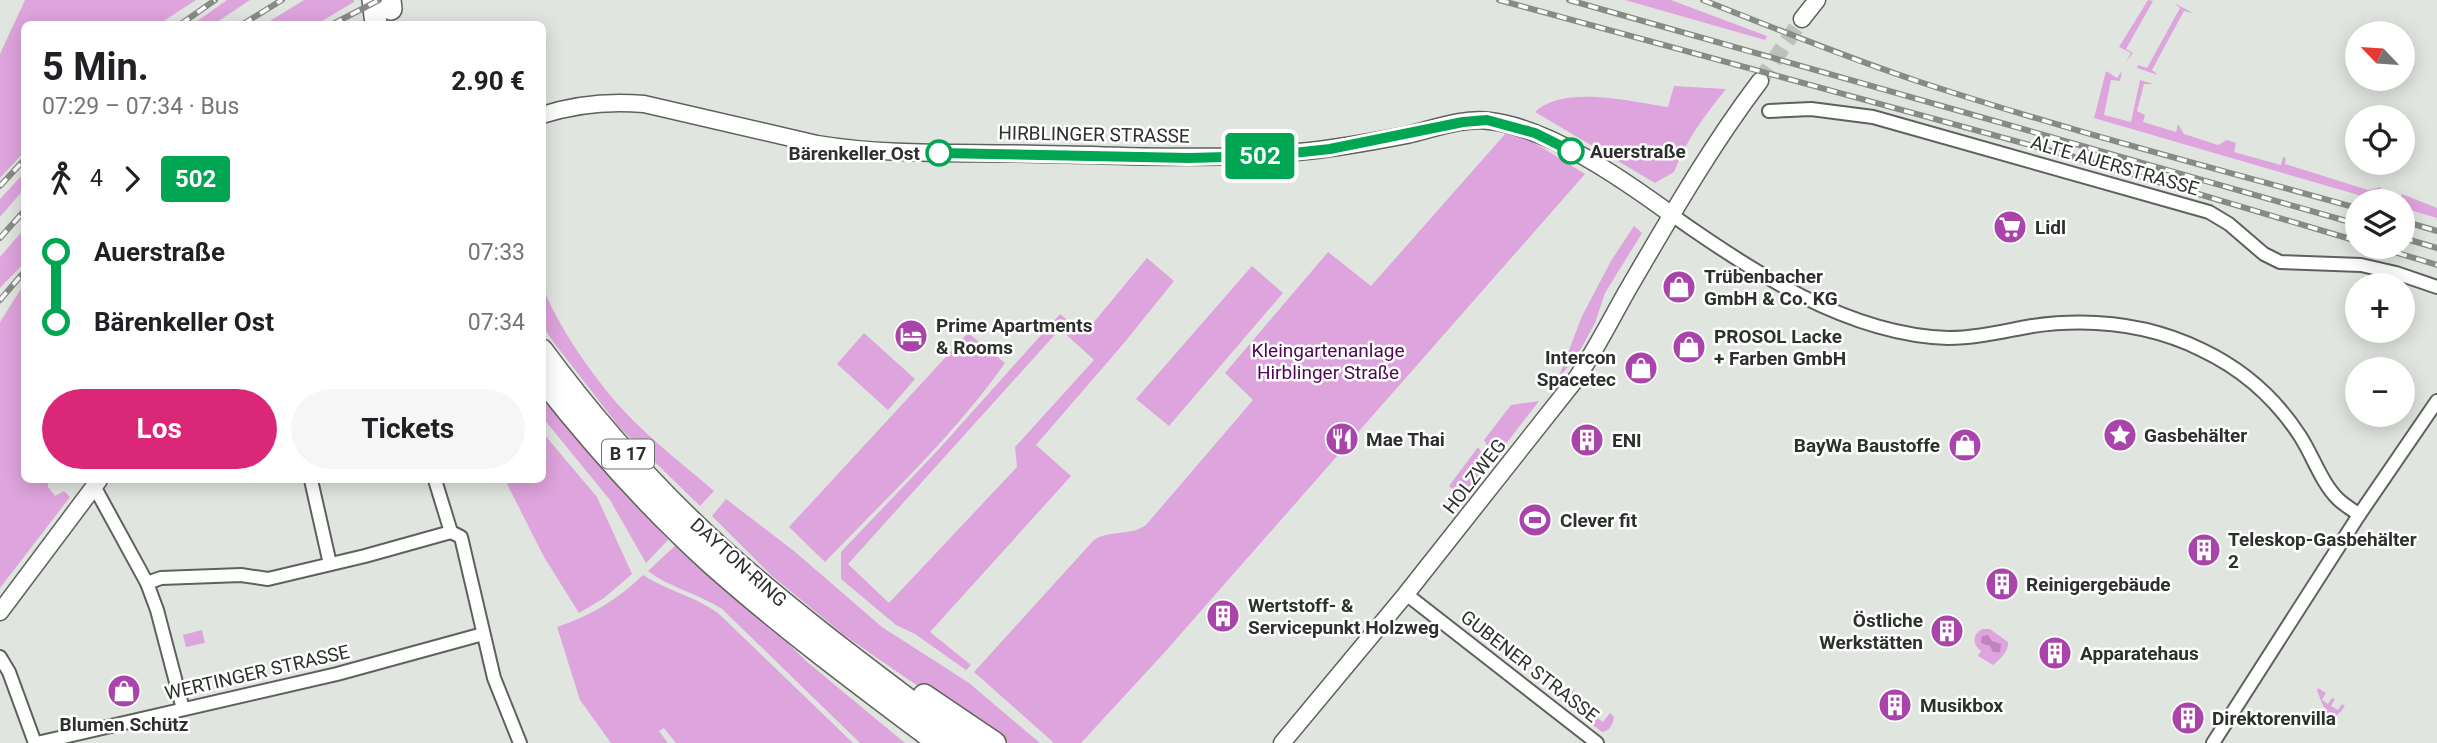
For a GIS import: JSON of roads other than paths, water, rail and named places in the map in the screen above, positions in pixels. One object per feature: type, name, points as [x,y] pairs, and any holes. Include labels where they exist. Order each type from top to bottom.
[{"type":"highway","name":"DAYTON-RING","points":[[546,355],[595,416],[680,510],[833,652],[938,743]]},
{"type":"highway","name":"DAYTON-RING","points":[[546,384],[609,459],[668,522],[750,596],[965,743]]},
{"type":"highway","points":[[833,652],[897,728],[916,743]]},
{"type":"highway","points":[[833,652],[899,680],[995,743]]},
{"type":"street","points":[[1802,19],[1817,0]]},
{"type":"street","points":[[1760,81],[1733,117],[1672,215],[1703,237],[1806,297],[1880,328],[1928,337],[1964,337],[2032,326],[2099,323],[2143,329],[2185,342],[2218,358],[2265,393],[2300,436],[2323,479],[2338,499],[2359,515]]},
{"type":"street","name":"HIRBLINGER STRASSE","points":[[546,114],[595,103],[624,102],[644,104],[846,149],[1189,158],[1265,156],[1330,149],[1463,122],[1487,120],[1527,130],[1560,144],[1672,215]]},
{"type":"street","name":"ALTE AUERSTRASSE","points":[[1769,111],[1811,109],[1873,117],[2209,212],[2230,225],[2264,254],[2280,262],[2361,265],[2437,287]]},
{"type":"street","name":"HOLZWEG","points":[[1282,743],[1406,594],[1576,379],[1597,348],[1672,215]]},
{"type":"street","points":[[2213,743],[2359,515],[2437,401]]},
{"type":"street","points":[[0,611],[96,483],[147,583],[157,610],[183,709]]},
{"type":"street","points":[[312,483],[330,564]]},
{"type":"street","points":[[436,483],[451,532]]},
{"type":"street","points":[[147,583],[161,578],[241,575],[268,579],[451,532],[461,537],[494,678],[520,743]]},
{"type":"street","name":"GUBENER STRASSE","points":[[1406,594],[1597,743]]},
{"type":"street","name":"WERTINGER STRASSE","points":[[36,743],[351,671],[484,634]]},
{"type":"street","points":[[0,657],[12,677],[36,743]]},
{"type":"tunnel","points":[[1760,81],[1802,19]]},
{"type":"railway","points":[[185,21],[215,0]]},
{"type":"railway","points":[[248,21],[282,0]]},
{"type":"railway","points":[[339,21],[379,0]]},
{"type":"railway","points":[[1499,0],[2074,157],[2345,237]]},
{"type":"railway","points":[[1569,0],[2345,221]]},
{"type":"railway","points":[[1703,0],[1863,62],[1972,99],[2345,205]]},
{"type":"railway","points":[[0,186],[21,163]]},
{"type":"railway","points":[[0,238],[21,214]]},
{"type":"railway","points":[[2415,225],[2437,231]]},
{"type":"railway","points":[[2415,242],[2437,248]]},
{"type":"railway","points":[[2415,258],[2437,265]]},
{"type":"railway","points":[[0,300],[21,276]]},
{"type":"place","name":"Auerstraße","points":[[1571,151]]},
{"type":"place","name":"Bärenkeller Ost","points":[[939,153]]},
{"type":"place","name":"Lidl","points":[[2010,227]]},
{"type":"place","name":"Trübenbacher GmbH & Co. KG","points":[[1679,287]]},
{"type":"place","name":"Prime Apartments & Rooms","points":[[911,336]]},
{"type":"place","name":"PROSOL Lacke + Farben GmbH","points":[[1689,347]]},
{"type":"place","name":"Intercon Spacetec","points":[[1641,368]]},
{"type":"place","name":"Gasbehälter","points":[[2120,435]]},
{"type":"place","name":"Mae Thai","points":[[1342,439]]},
{"type":"place","name":"ENI","points":[[1587,440]]},
{"type":"place","name":"BayWa Baustoffe","points":[[1965,445]]},
{"type":"place","name":"Clever fit","points":[[1535,520]]},
{"type":"place","name":"Teleskop-Gasbehälter 2","points":[[2204,550]]},
{"type":"place","name":"Reinigergebäude","points":[[2002,584]]},
{"type":"place","name":"Wertstoff- & Servicepunkt Holzweg","points":[[1223,616]]},
{"type":"place","name":"Östliche Werkstätten","points":[[1947,631]]},
{"type":"place","name":"Apparatehaus","points":[[2055,653]]},
{"type":"place","name":"Blumen Schütz","points":[[124,691]]},
{"type":"place","name":"Musikbox","points":[[1895,705]]},
{"type":"place","name":"Direktorenvilla","points":[[2188,718]]},
{"type":"park label","name":"Kleingartenanlage Hirblinger Straße","points":[[1328,361]]}]
